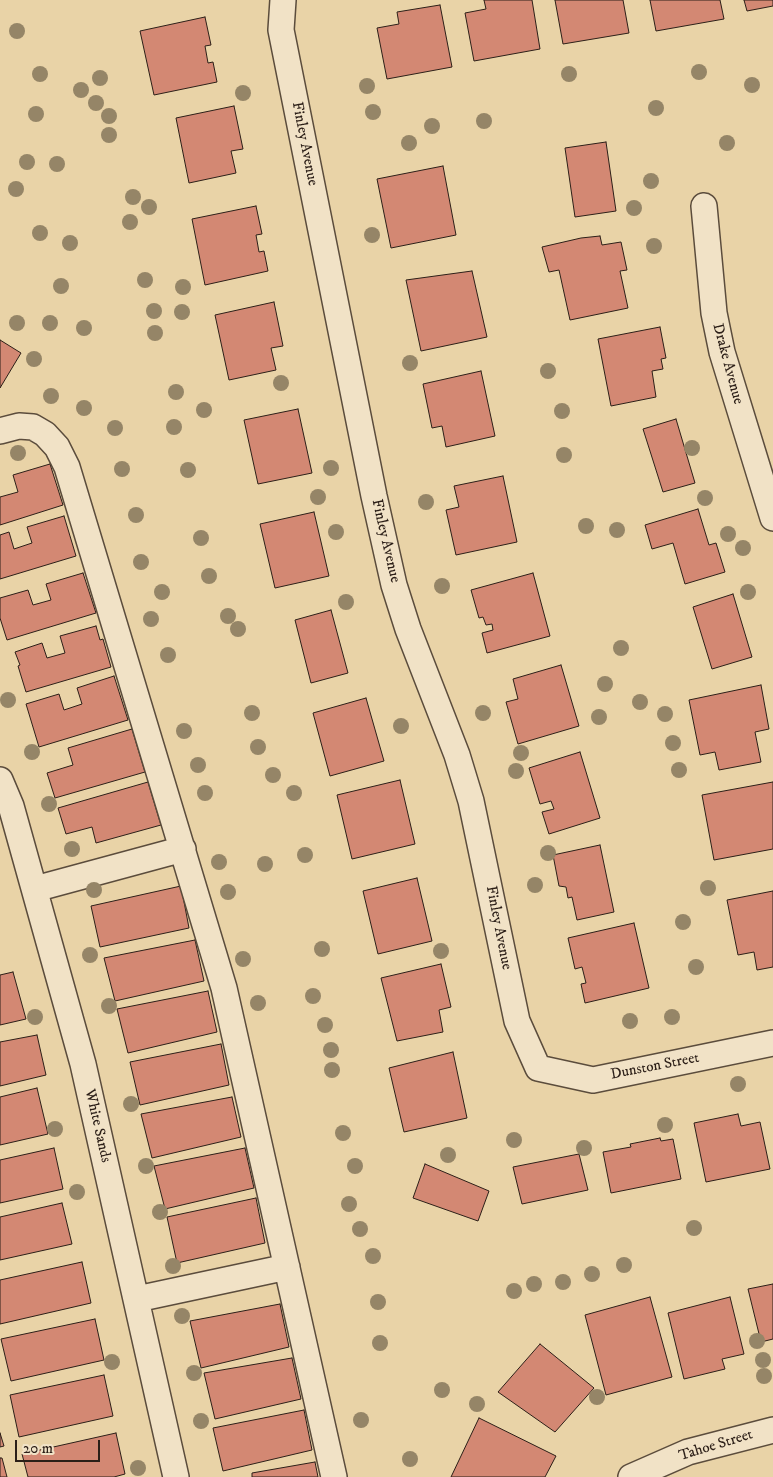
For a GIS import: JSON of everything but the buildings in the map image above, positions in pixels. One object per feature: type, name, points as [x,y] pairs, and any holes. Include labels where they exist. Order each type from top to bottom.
[{"type":"street","name":"Finley Avenue","points":[[283,0],[281,30],[374,496],[394,585],[408,629],[457,755],[471,801],[517,1021],[538,1068]]},
{"type":"street","name":"Drake Avenue","points":[[704,206],[714,313],[722,352],[773,518]]},
{"type":"street","points":[[0,431],[19,426],[34,426],[45,434],[57,447],[67,467],[224,988],[334,1477]]},
{"type":"street","name":"White Sands","points":[[0,780],[10,806],[35,889],[82,1064],[176,1477]]},
{"type":"street","points":[[35,889],[183,849]]},
{"type":"street","name":"Dunston Street","points":[[538,1068],[593,1080],[773,1043]]},
{"type":"street","points":[[137,1299],[287,1267]]},
{"type":"street","name":"Tahoe Street","points":[[631,1477],[688,1452],[773,1430]]}]
